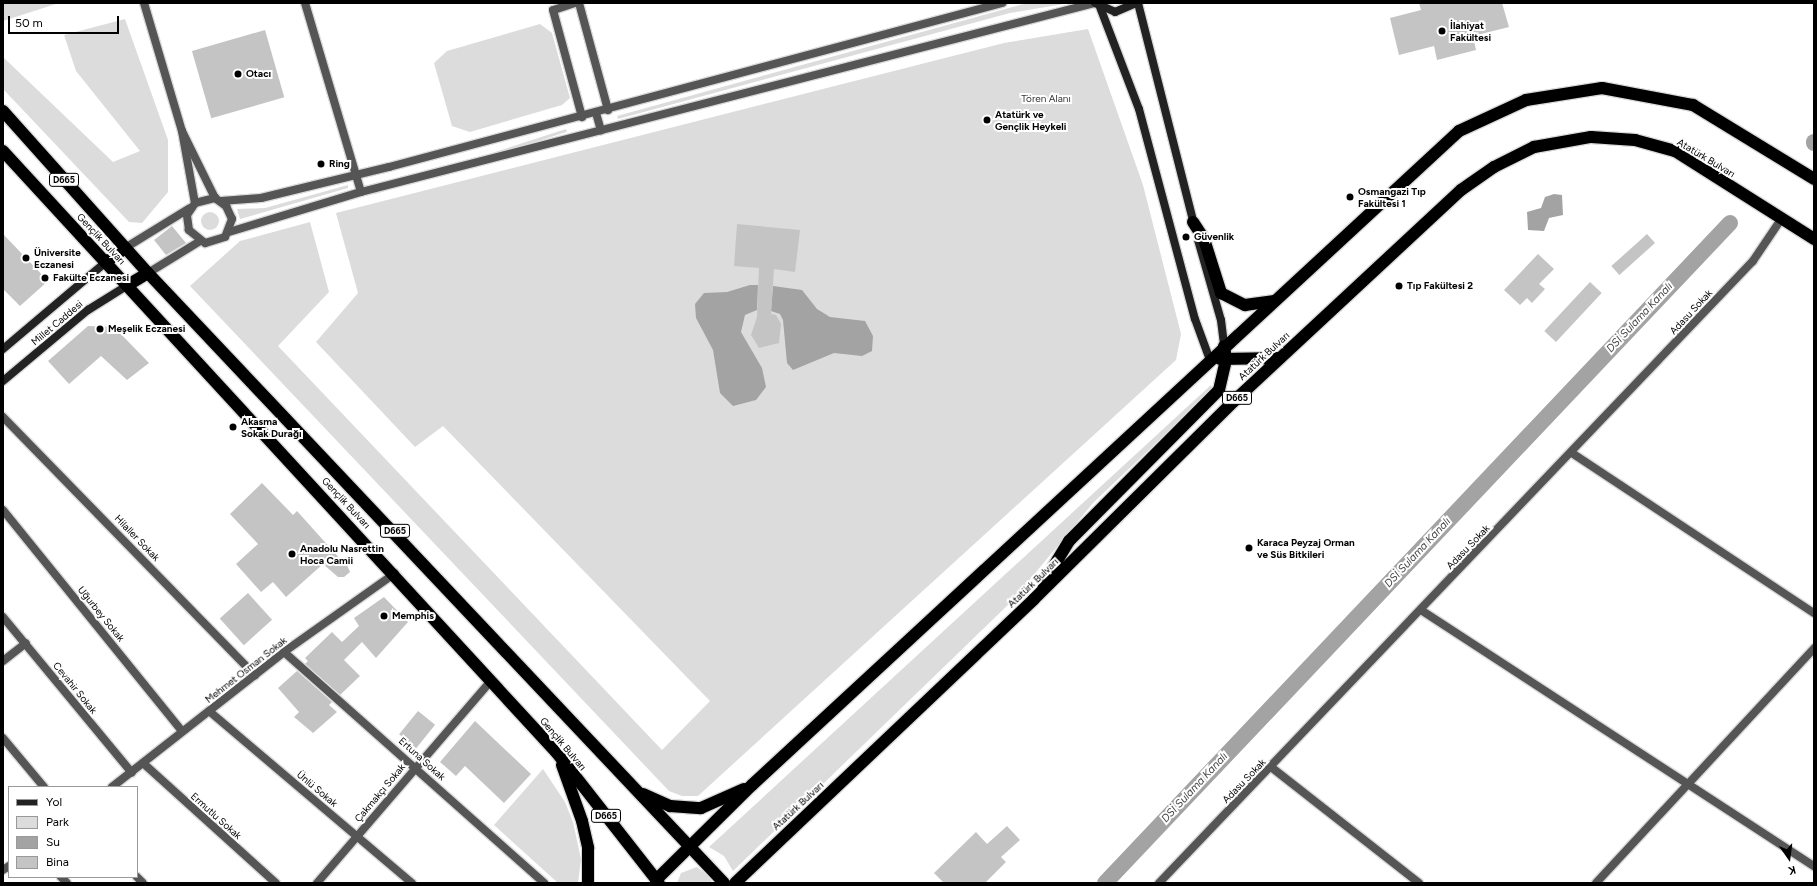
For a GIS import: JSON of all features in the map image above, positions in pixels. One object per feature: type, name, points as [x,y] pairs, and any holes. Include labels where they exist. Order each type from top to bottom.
[{"type":"highway","name":"D665","points":[[638,792],[670,806],[702,808],[752,785],[1224,346],[1459,131],[1526,100],[1602,88],[1693,105],[1814,179]]},
{"type":"highway","name":"Gençlik Bulvarı","points":[[3,111],[148,273],[638,792]]},
{"type":"highway","name":"Atatürk Bulvarı","points":[[735,883],[1034,599],[1279,358],[1461,190],[1494,167],[1534,147],[1591,137],[1636,140],[1674,151],[1782,218],[1814,240]]},
{"type":"highway","name":"Gençlik Bulvarı","points":[[3,151],[395,574],[557,753],[657,881]]},
{"type":"highway","points":[[1193,222],[1204,239],[1221,293],[1245,306],[1276,300]]},
{"type":"highway","points":[[106,262],[125,248]]},
{"type":"highway","points":[[128,285],[148,273]]},
{"type":"highway","points":[[1034,599],[1069,541],[1220,390],[1226,359],[1224,346]]},
{"type":"highway","points":[[1210,360],[1279,358]]},
{"type":"highway","points":[[557,753],[582,821],[588,848],[588,883]]},
{"type":"highway","points":[[657,881],[752,785]]},
{"type":"highway","name":"D665","points":[[638,792],[690,846]]},
{"type":"highway","points":[[690,846],[724,883]]},
{"type":"street","points":[[144,3],[182,131],[192,206],[189,230],[200,241]]},
{"type":"street","points":[[304,3],[361,192]]},
{"type":"street","points":[[575,3],[553,10],[582,117]]},
{"type":"street","points":[[579,3],[608,110]]},
{"type":"street","points":[[125,248],[192,206],[218,200],[261,198],[356,175],[582,117],[1002,3]]},
{"type":"street","points":[[148,273],[200,241],[216,242],[228,232],[361,192],[1097,4],[1120,12],[1137,3],[1193,222],[1221,320],[1224,346]]},
{"type":"street","points":[[1097,4],[1139,109],[1194,319],[1210,360]]},
{"type":"street","points":[[596,113],[601,130]]},
{"type":"street","points":[[182,131],[218,200],[230,212],[228,232]]},
{"type":"street","name":"Adasu Sokak","points":[[1159,883],[1422,610],[1753,261],[1782,218]]},
{"type":"street","name":"Millet Caddesi","points":[[3,349],[106,262]]},
{"type":"street","name":"Millet Caddesi","points":[[3,381],[88,310],[128,285]]},
{"type":"street","name":"Hilaller Sokak","points":[[3,417],[255,675]]},
{"type":"street","points":[[1572,452],[1814,613]]},
{"type":"street","name":"Uğurbey Sokak","points":[[3,510],[182,731]]},
{"type":"street","name":"Mehmet Osman Sokak","points":[[113,786],[284,652],[395,574]]},
{"type":"street","points":[[1422,610],[1814,866]]},
{"type":"street","name":"Cevahir Sokak","points":[[3,617],[132,772]]},
{"type":"street","points":[[3,661],[26,643]]},
{"type":"street","points":[[1596,883],[1814,648]]},
{"type":"street","name":"Ertuna Sokak","points":[[284,652],[416,766],[544,883]]},
{"type":"street","name":"Çakmakçı Sokak","points":[[317,883],[416,766],[491,681]]},
{"type":"street","name":"Ünlü Sokak","points":[[209,711],[412,883]]},
{"type":"street","points":[[3,738],[43,786]]},
{"type":"street","name":"Ermutlu Sokak","points":[[143,763],[276,883]]},
{"type":"street","points":[[1272,767],[1419,883]]},
{"type":"green space","points":[[3,3],[59,3],[3,21]]},
{"type":"green space","points":[[1027,3],[1070,3],[1010,13],[618,119],[617,116]]},
{"type":"green space","points":[[125,19],[168,140],[168,192],[142,223],[129,222],[3,89],[3,57],[113,162],[140,151],[76,71],[64,35]]},
{"type":"green space","points":[[540,24],[552,33],[570,98],[562,105],[470,132],[452,126],[434,63],[447,51]]},
{"type":"green space","name":"Tören Alanı","points":[[1088,29],[1143,185],[1181,334],[1176,360],[698,796],[682,796],[669,791],[190,286],[240,241],[310,222],[329,292],[278,346],[662,750],[710,701],[443,426],[415,447],[316,342],[358,293],[336,213],[1004,43]]},
{"type":"green space","points":[[566,129],[567,132],[374,195],[373,192]]},
{"type":"green space","points":[[348,185],[348,188],[240,219],[237,209],[265,208]]},
{"type":"green space","points":[[210,212],[216,215],[219,221],[216,227],[210,230],[204,227],[201,221],[204,215]]},
{"type":"green space","points":[[1211,385],[1212,390],[1093,503],[1013,600],[733,871],[724,856],[709,847]]},
{"type":"green space","points":[[543,769],[565,802],[573,822],[581,859],[578,883],[558,883],[494,825]]},
{"type":"green space","points":[[697,867],[710,877],[712,883],[677,883],[681,873]]},
{"type":"water","points":[[1554,194],[1562,195],[1563,215],[1549,218],[1544,231],[1528,230],[1527,212],[1541,208],[1545,197]]},
{"type":"water","points":[[750,285],[758,285],[757,310],[745,315],[741,332],[762,368],[766,387],[756,400],[733,406],[720,393],[713,350],[696,318],[695,304],[704,293],[727,292]]},
{"type":"water","points":[[773,286],[802,290],[817,309],[830,317],[865,321],[873,336],[872,351],[862,356],[834,353],[793,370],[787,363],[783,320],[780,314],[771,311]]},
{"type":"building","name":"İlahiyat Fakültesi","points":[[1419,3],[1502,3],[1509,27],[1473,36],[1476,50],[1437,60],[1434,46],[1399,55],[1390,18],[1421,10]]},
{"type":"building","name":"Otacı","points":[[265,30],[284,97],[211,118],[192,51]]},
{"type":"building","points":[[737,224],[800,230],[795,272],[774,269],[771,314],[776,315],[781,324],[779,343],[759,348],[751,335],[757,317],[759,268],[734,266]]},
{"type":"building","points":[[172,226],[186,243],[166,255],[154,240]]},
{"type":"building","points":[[3,234],[48,281],[20,306],[3,289]]},
{"type":"building","points":[[1647,234],[1655,243],[1619,275],[1611,266]]},
{"type":"building","points":[[1538,254],[1554,269],[1539,284],[1545,289],[1532,303],[1527,298],[1520,305],[1504,290]]},
{"type":"building","points":[[1590,282],[1602,293],[1556,342],[1544,331]]},
{"type":"building","points":[[88,326],[114,327],[149,363],[127,380],[101,356],[69,384],[48,361]]},
{"type":"building","points":[[262,483],[293,515],[297,511],[341,560],[345,560],[350,572],[344,577],[338,577],[323,564],[286,597],[273,582],[261,592],[236,564],[258,544],[230,514]]},
{"type":"building","points":[[248,593],[272,620],[244,645],[220,618]]},
{"type":"building","points":[[384,597],[408,622],[376,658],[362,642],[344,660],[360,676],[340,695],[305,664],[308,661],[305,658],[332,632],[342,642],[359,626],[354,618]]},
{"type":"building","points":[[297,671],[332,702],[329,705],[337,712],[313,733],[294,717],[299,712],[278,688]]},
{"type":"building","points":[[418,711],[435,725],[416,748],[399,734]]},
{"type":"building","points":[[475,721],[531,774],[504,803],[465,766],[456,776],[440,762]]},
{"type":"building","points":[[1007,826],[1020,840],[1001,857],[1006,862],[985,883],[944,883],[934,873],[976,832],[987,844]]},
{"type":"waterway","name":"DSİ Sulama Kanalı","points":[[1105,883],[1730,223]]},
{"type":"tram line","points":[[3,332],[3,353]]},
{"type":"place","name":"İlahiyat Fakültesi","points":[[1442,31]]},
{"type":"place","name":"Otacı","points":[[238,74]]},
{"type":"place","name":"Atatürk ve Gençlik Heykeli","points":[[987,120]]},
{"type":"place","name":"Ring","points":[[321,164]]},
{"type":"place","name":"Osmangazi Tıp Fakültesi 1","points":[[1350,197]]},
{"type":"place","name":"Güvenlik","points":[[1186,237]]},
{"type":"place","name":"Üniversite Eczanesi","points":[[26,258]]},
{"type":"place","name":"Fakülte Eczanesi","points":[[45,278]]},
{"type":"place","name":"Tıp Fakültesi 2","points":[[1399,286]]},
{"type":"place","name":"Meşelik Eczanesi","points":[[100,329]]},
{"type":"place","name":"Akasma Sokak Durağı","points":[[233,427]]},
{"type":"place","name":"Karaca Peyzaj Orman ve Süs Bitkileri","points":[[1249,548]]},
{"type":"place","name":"Anadolu Nasrettin Hoca Camii","points":[[292,554]]},
{"type":"place","name":"Memphis","points":[[384,616]]}]
